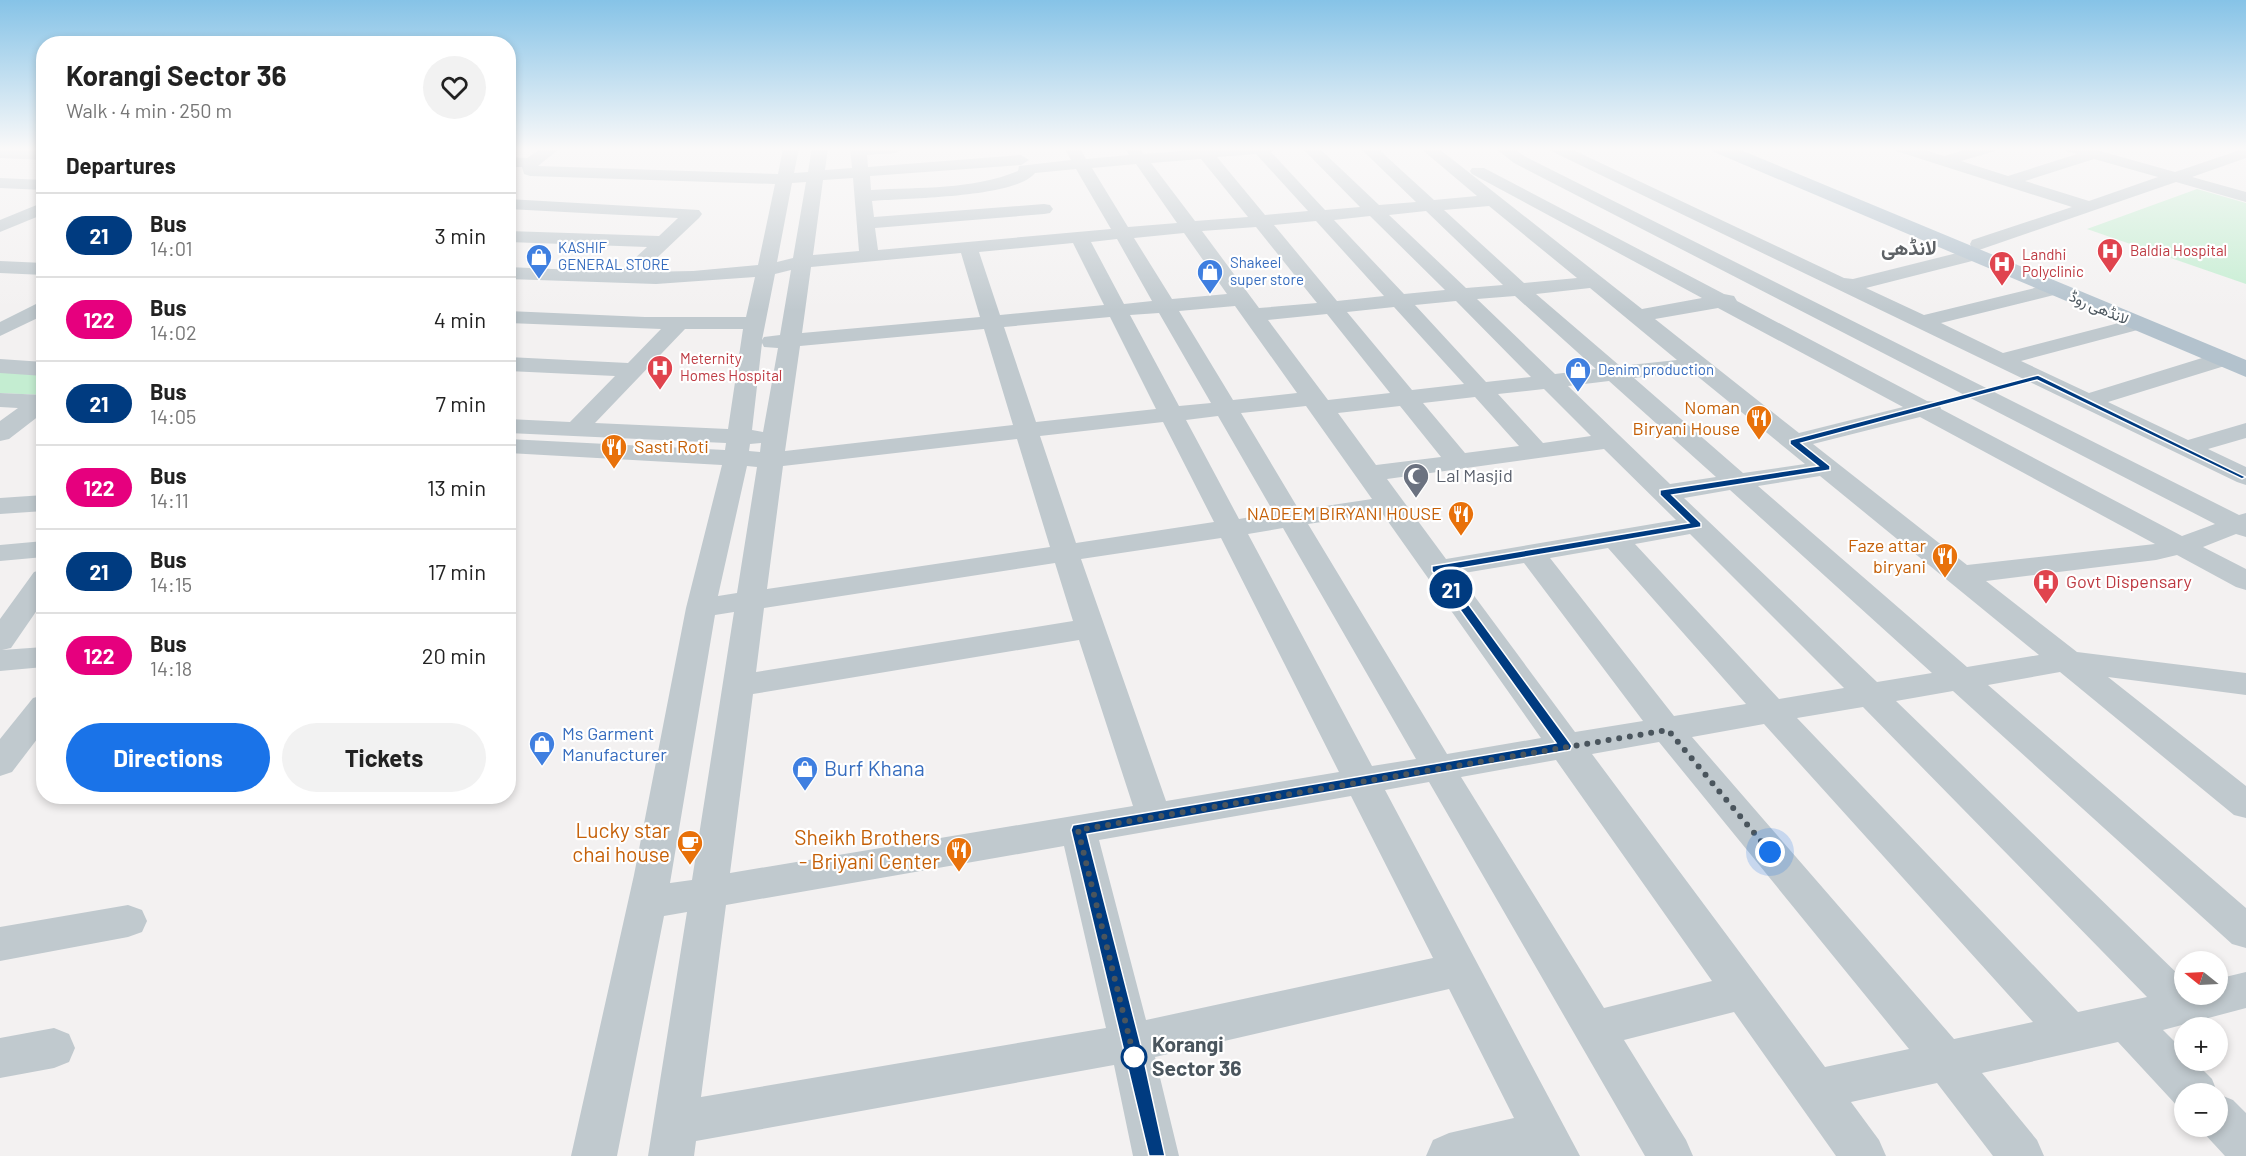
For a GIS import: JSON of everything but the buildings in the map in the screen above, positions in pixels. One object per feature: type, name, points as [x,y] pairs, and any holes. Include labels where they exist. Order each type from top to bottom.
[{"type":"main road","name":"لانڈھی روڈ","points":[[1855,202],[2246,354]]},
{"type":"main road","name":"لانڈھی روڈ","points":[[1867,202],[1976,250],[2055,289],[2246,369]]},
{"type":"street","points":[[594,1156],[647,903],[702,608],[736,448],[753,334],[780,202]]},
{"type":"street","points":[[812,202],[773,449],[674,1139],[1131,1042],[1460,969]]},
{"type":"street","points":[[864,202],[869,256]]},
{"type":"street","points":[[1041,202],[1069,238],[1115,310],[1364,781],[1551,1145],[1449,1156]]},
{"type":"street","points":[[1104,202],[1670,1156]]},
{"type":"street","points":[[1171,202],[1863,1156]]},
{"type":"street","points":[[1244,202],[1459,462]]},
{"type":"street","points":[[1308,202],[1398,301],[1484,390],[1538,452]]},
{"type":"street","points":[[1364,202],[1870,694],[2174,997]]},
{"type":"street","points":[[1426,202],[1519,289],[2246,932]]},
{"type":"street","points":[[516,281],[535,275],[694,278],[765,272],[802,262],[1468,202]]},
{"type":"street","points":[[1495,202],[2246,805]]},
{"type":"street","points":[[1532,202],[1723,300],[2246,581]]},
{"type":"street","points":[[1605,202],[1975,393],[2243,525]]},
{"type":"street","points":[[1671,202],[2246,477]]},
{"type":"street","points":[[2075,202],[2091,207]]},
{"type":"street","points":[[1637,316],[1817,284],[1853,285],[1976,250],[2105,202]]},
{"type":"street","points":[[516,204],[693,214],[626,277]]},
{"type":"street","points":[[1536,234],[1682,207]]},
{"type":"street","points":[[866,223],[1044,209]]},
{"type":"street","points":[[0,215],[28,223]]},
{"type":"street","points":[[0,228],[28,223],[36,215]]},
{"type":"street","points":[[516,236],[663,242]]},
{"type":"street","points":[[968,247],[1065,552],[1154,817]]},
{"type":"street","points":[[0,267],[36,269]]},
{"type":"street","points":[[516,317],[678,324],[790,340],[1164,306],[1331,307],[1594,282]]},
{"type":"street","points":[[1922,322],[2055,289]]},
{"type":"street","points":[[0,310],[36,309]]},
{"type":"street","points":[[0,330],[36,311]]},
{"type":"street","points":[[576,429],[678,324]]},
{"type":"street","points":[[2001,360],[2138,324]]},
{"type":"street","points":[[2087,401],[2223,359]]},
{"type":"street","points":[[516,364],[632,369]]},
{"type":"street","points":[[516,446],[773,449],[1027,430],[1225,408],[1404,398],[1697,364]]},
{"type":"street","points":[[0,366],[36,368]]},
{"type":"street","points":[[1793,442],[2038,377]]},
{"type":"street","points":[[0,400],[36,408]]},
{"type":"street","points":[[5,425],[36,412]]},
{"type":"street","points":[[516,426],[576,429],[736,448]]},
{"type":"street","points":[[2187,448],[2246,430]]},
{"type":"street","points":[[1369,474],[1610,441]]},
{"type":"street","points":[[1664,493],[1826,468]]},
{"type":"street","points":[[0,506],[36,504]]},
{"type":"street","points":[[702,608],[1390,504]]},
{"type":"street","points":[[1437,568],[1697,525]]},
{"type":"street","points":[[1959,574],[2156,552],[2243,525]]},
{"type":"street","points":[[1615,539],[2070,1033]]},
{"type":"street","points":[[0,553],[36,550]]},
{"type":"street","points":[[1531,553],[1668,730],[1946,1061],[2021,1156]]},
{"type":"street","points":[[0,641],[13,603],[36,584]]},
{"type":"street","points":[[739,686],[1092,628]]},
{"type":"street","points":[[0,661],[36,658]]},
{"type":"street","points":[[647,903],[2066,661],[2246,684]]},
{"type":"street","points":[[0,763],[36,716]]},
{"type":"street","points":[[1078,830],[1131,1042],[1156,1156]]},
{"type":"street","points":[[0,944],[128,921]]},
{"type":"street","points":[[2228,994],[2246,990]]},
{"type":"street","points":[[1594,1029],[1743,991]]},
{"type":"street","points":[[1815,1090],[2126,1021],[2182,1005]]},
{"type":"street","points":[[2126,1021],[2185,1083]]},
{"type":"street","points":[[0,1058],[54,1048]]},
{"type":"street","points":[[2228,1126],[2246,1144]]},
{"type":"green space","points":[[2161,202],[2246,203],[2246,284],[2087,229]]},
{"type":"green space","points":[[0,371],[36,373],[36,395],[0,393]]},
{"type":"bus line","name":"21","points":[[1156,1156],[1131,1042],[1078,830],[1565,746],[1437,568],[1697,525],[1664,493],[1826,468],[1793,442],[2038,377],[2246,477]]},
{"type":"place","name":"Baldia Hospital","points":[[2110,274]]},
{"type":"place","name":"KASHIF GENERAL STORE","points":[[539,280]]},
{"type":"place","name":"Landhi Polyclinic","points":[[2002,287]]},
{"type":"place","name":"Shakeel super store","points":[[1210,295]]},
{"type":"place","name":"Meternity Homes Hospital","points":[[660,391]]},
{"type":"place","name":"Denim production","points":[[1578,393]]},
{"type":"place","name":"Noman Biryani House","points":[[1759,441]]},
{"type":"place","name":"Sasti Roti","points":[[614,470]]},
{"type":"place","name":"Lal Masjid","points":[[1416,499]]},
{"type":"place","name":"NADEEM BIRYANI HOUSE","points":[[1461,537]]},
{"type":"place","name":"Faze attar biryani","points":[[1945,579]]},
{"type":"place","name":"Govt Dispensary","points":[[2046,605]]},
{"type":"place","name":"Ms Garment Manufacturer","points":[[542,767]]},
{"type":"place","name":"Burf Khana","points":[[805,792]]},
{"type":"place","name":"Lucky star chai house","points":[[690,866]]},
{"type":"place","name":"Sheikh Brothers - Briyani Center","points":[[959,873]]},
{"type":"place","name":"Korangi Sector 36","points":[[1134,1057]]},
{"type":"district","name":"لانڈھی","points":[[1909,248]]},
{"type":"route","points":[[1134,1057],[1136,1065],[1078,830],[1668,730],[1770,852]]}]
